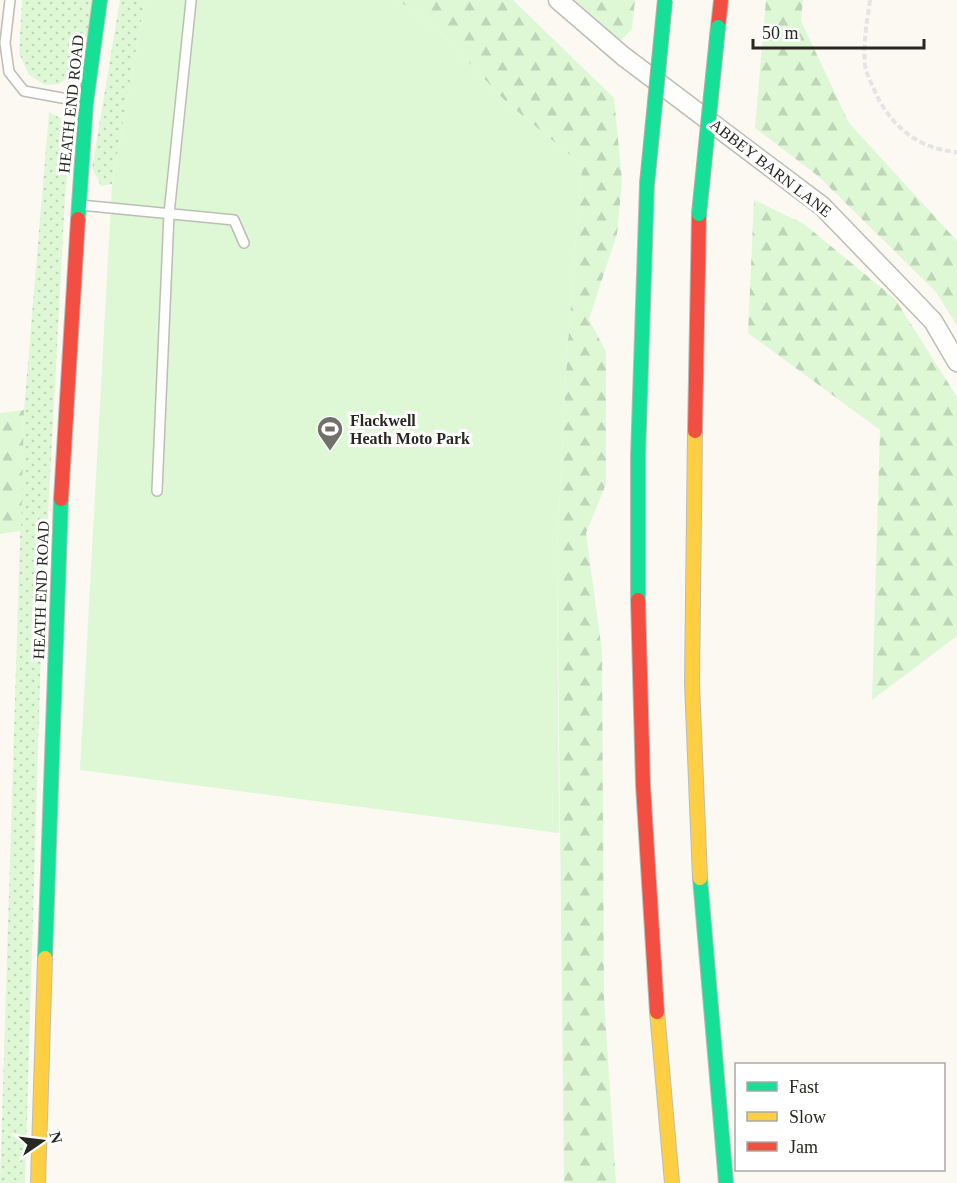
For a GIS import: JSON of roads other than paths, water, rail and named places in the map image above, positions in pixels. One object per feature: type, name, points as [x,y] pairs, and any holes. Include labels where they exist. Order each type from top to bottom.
[{"type":"main road","name":"HEATH END ROAD","points":[[38,1183],[63,425],[86,103],[100,0]]},
{"type":"main road","points":[[665,0],[647,184],[637,543],[641,787],[658,1049],[672,1183]]},
{"type":"main road","points":[[721,0],[699,214],[691,526],[694,751],[711,1032],[726,1183]]},
{"type":"street","name":"ABBEY BARN LANE","points":[[558,0],[623,56],[822,206],[933,321],[957,362]]},
{"type":"lane","points":[[10,0],[5,43],[9,72],[24,91],[86,103]]},
{"type":"lane","points":[[157,491],[169,214],[191,1]]},
{"type":"lane","points":[[78,204],[234,220],[244,243]]},
{"type":"place","name":"Flackwell Heath Moto Park","points":[[330,452]]}]
